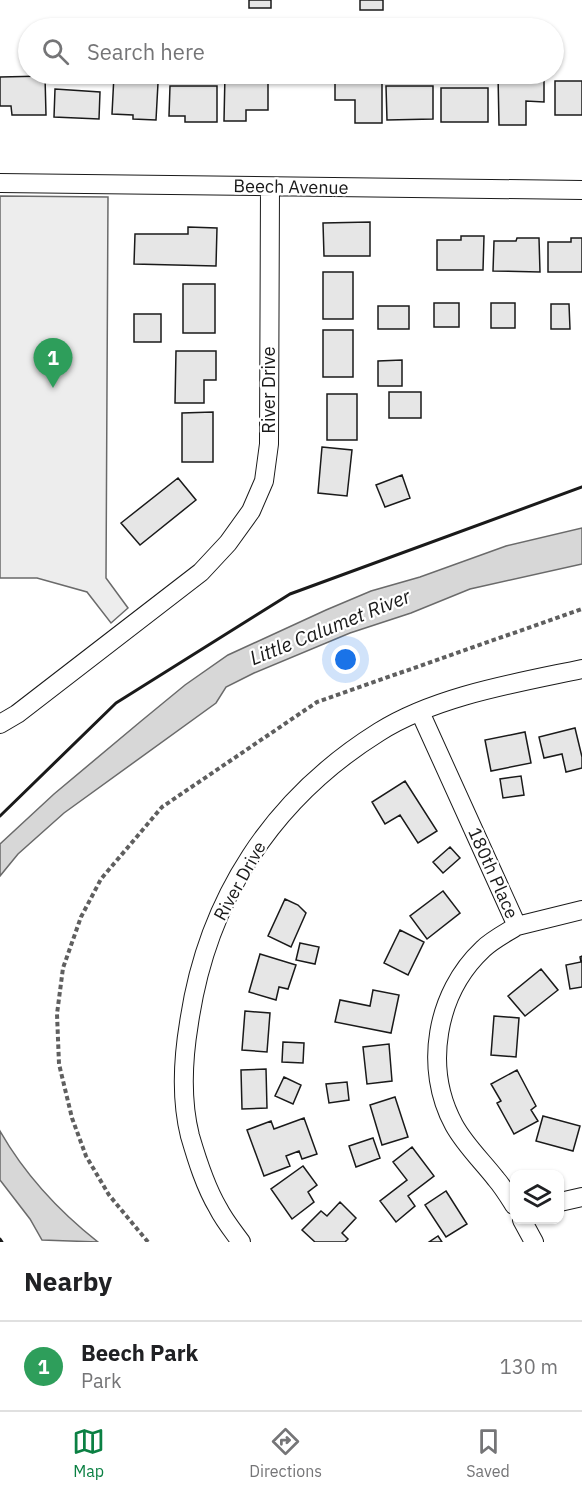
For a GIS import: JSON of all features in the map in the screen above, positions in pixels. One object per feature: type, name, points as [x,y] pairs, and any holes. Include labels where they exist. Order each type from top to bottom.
[{"type":"street","name":"Beech Avenue","points":[[0,183],[582,190]]},
{"type":"street","name":"River Drive","points":[[0,724],[17,714],[201,572],[228,543],[251,511],[264,481],[269,444],[270,187]]},
{"type":"street","name":"River Drive","points":[[241,1242],[218,1208],[201,1172],[190,1134],[184,1097],[185,1044],[192,998],[207,944],[228,895],[251,853],[280,816],[317,778],[348,753],[381,731],[420,712],[459,697],[582,669]]},
{"type":"street","name":"180th Place","points":[[420,712],[517,926],[483,948],[462,975],[446,1005],[436,1044],[440,1089],[454,1124],[510,1199]]},
{"type":"street","points":[[517,926],[582,910]]},
{"type":"street","points":[[564,1201],[582,1197]]},
{"type":"street","points":[[524,1224],[534,1242]]},
{"type":"shaded area","points":[[0,196],[108,197],[106,578],[128,608],[111,623],[87,592],[37,578],[0,578]]},
{"type":"water","name":"Little Calumet River","points":[[582,528],[582,564],[470,589],[411,613],[350,633],[226,687],[216,703],[64,813],[18,854],[0,876],[0,844],[54,794],[140,722],[185,685],[228,655],[371,591],[420,577],[506,546]]},
{"type":"water","points":[[0,1131],[20,1162],[44,1191],[98,1242],[42,1240],[30,1219],[0,1180]]},
{"type":"building","points":[[249,0],[271,0],[271,8],[249,8]]},
{"type":"building","points":[[360,0],[383,0],[383,10],[360,10]]},
{"type":"building","points":[[0,77],[18,77],[18,84],[45,84],[46,115],[12,115],[11,106],[0,106]]},
{"type":"building","points":[[564,81],[582,81],[582,115],[555,115],[555,84],[564,84]]},
{"type":"building","points":[[114,84],[158,84],[156,120],[133,119],[133,115],[112,114]]},
{"type":"building","points":[[225,84],[268,84],[268,110],[246,110],[246,121],[224,121]]},
{"type":"building","points":[[335,84],[382,84],[382,123],[355,123],[355,100],[335,100]]},
{"type":"building","points":[[498,84],[544,84],[544,102],[526,101],[526,125],[499,125]]},
{"type":"building","points":[[170,86],[217,86],[217,122],[185,122],[185,116],[169,116]]},
{"type":"building","points":[[386,86],[433,86],[433,119],[387,120]]},
{"type":"building","points":[[441,88],[488,88],[488,122],[441,122]]},
{"type":"building","points":[[55,89],[100,92],[99,119],[54,117]]},
{"type":"building","points":[[370,222],[370,256],[324,256],[323,223]]},
{"type":"building","points":[[188,227],[217,228],[216,266],[134,264],[135,234],[188,234]]},
{"type":"building","points":[[461,236],[484,236],[483,270],[437,270],[437,240],[461,240]]},
{"type":"building","points":[[517,238],[539,238],[540,272],[493,271],[494,241],[516,241]]},
{"type":"building","points":[[571,238],[582,238],[582,272],[548,272],[548,242],[571,242]]},
{"type":"building","points":[[323,272],[353,272],[353,319],[323,319]]},
{"type":"building","points":[[183,284],[215,284],[215,333],[183,333]]},
{"type":"building","points":[[434,303],[459,303],[459,327],[434,327]]},
{"type":"building","points":[[491,303],[515,303],[515,328],[491,328]]},
{"type":"building","points":[[551,304],[569,304],[570,329],[551,329]]},
{"type":"building","points":[[378,306],[409,306],[409,329],[378,329]]},
{"type":"building","points":[[134,314],[161,314],[161,342],[134,342]]},
{"type":"building","points":[[323,330],[353,330],[353,377],[323,377]]},
{"type":"building","points":[[176,351],[216,351],[216,380],[204,380],[204,403],[175,403]]},
{"type":"building","points":[[402,360],[402,386],[378,386],[378,361]]},
{"type":"building","points":[[389,392],[421,392],[421,418],[389,418]]},
{"type":"building","points":[[327,394],[357,394],[357,440],[327,440]]},
{"type":"building","points":[[213,412],[213,462],[182,462],[182,413]]},
{"type":"building","points":[[322,447],[352,450],[347,496],[318,493]]},
{"type":"building","points":[[402,475],[410,498],[385,507],[376,485]]},
{"type":"building","points":[[178,478],[196,500],[140,545],[121,523]]},
{"type":"building","points":[[575,728],[582,757],[582,768],[566,772],[562,754],[544,758],[539,737]]},
{"type":"building","points":[[525,732],[531,763],[491,771],[485,740]]},
{"type":"building","points":[[521,776],[524,795],[503,798],[500,779]]},
{"type":"building","points":[[405,781],[437,831],[418,843],[400,815],[385,824],[372,802]]},
{"type":"building","points":[[450,847],[460,858],[443,873],[433,862]]},
{"type":"building","points":[[443,891],[460,913],[427,939],[410,916]]},
{"type":"building","points":[[285,899],[298,905],[306,913],[291,947],[268,936]]},
{"type":"building","points":[[400,930],[424,942],[408,975],[384,963]]},
{"type":"building","points":[[300,943],[319,947],[315,964],[296,960]]},
{"type":"building","points":[[260,954],[296,965],[288,989],[279,987],[276,1000],[249,992]]},
{"type":"building","points":[[582,956],[582,987],[570,989],[566,965],[581,962],[580,957]]},
{"type":"building","points":[[541,969],[558,990],[525,1016],[508,996]]},
{"type":"building","points":[[373,990],[399,995],[391,1033],[335,1022],[340,1000],[370,1006]]},
{"type":"building","points":[[245,1011],[270,1013],[267,1052],[242,1050]]},
{"type":"building","points":[[494,1016],[519,1018],[516,1057],[491,1055]]},
{"type":"building","points":[[283,1042],[304,1043],[303,1063],[282,1062]]},
{"type":"building","points":[[389,1044],[392,1081],[367,1084],[363,1047]]},
{"type":"building","points":[[266,1069],[267,1108],[242,1109],[241,1070]]},
{"type":"building","points":[[517,1070],[536,1106],[531,1110],[538,1121],[514,1134],[497,1103],[501,1101],[491,1084]]},
{"type":"building","points":[[284,1077],[301,1085],[293,1104],[275,1096]]},
{"type":"building","points":[[347,1082],[349,1100],[329,1103],[326,1084]]},
{"type":"building","points":[[395,1097],[408,1137],[382,1145],[370,1105]]},
{"type":"building","points":[[543,1116],[580,1126],[573,1151],[536,1141]]},
{"type":"building","points":[[304,1118],[317,1154],[302,1159],[299,1151],[286,1156],[290,1166],[264,1176],[247,1130],[271,1121],[274,1129]]},
{"type":"building","points":[[373,1138],[380,1158],[356,1167],[349,1146]]},
{"type":"building","points":[[412,1147],[434,1176],[408,1196],[415,1206],[396,1222],[380,1201],[407,1180],[393,1162]]},
{"type":"building","points":[[303,1166],[317,1185],[308,1192],[314,1202],[292,1219],[271,1189]]},
{"type":"building","points":[[446,1191],[467,1224],[446,1237],[425,1205]]},
{"type":"building","points":[[340,1202],[356,1218],[342,1233],[348,1239],[345,1242],[315,1242],[302,1230],[321,1211],[327,1216]]},
{"type":"building","points":[[438,1236],[442,1242],[429,1242]]},
{"type":"wall","points":[[0,816],[116,703],[290,594],[582,487]]},
{"type":"place","name":"Beech Park","points":[[53,388]]}]
